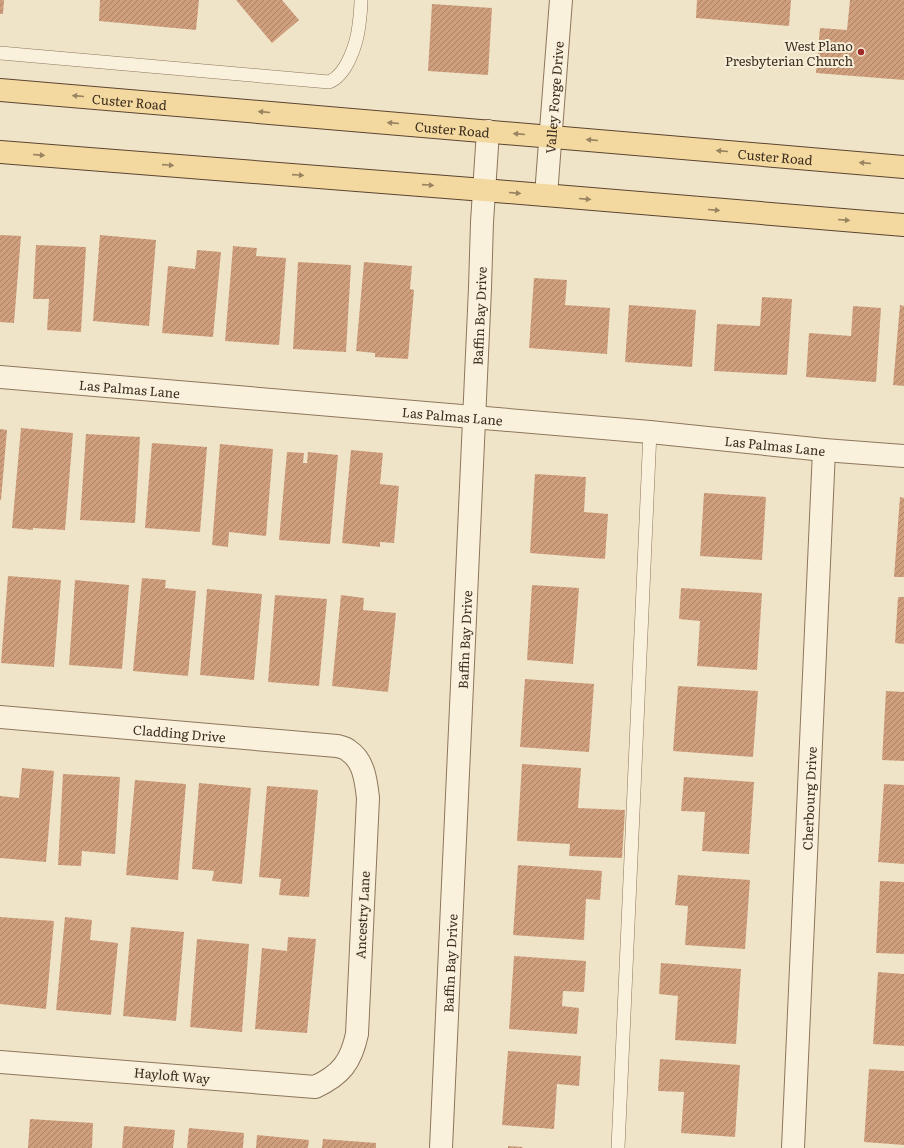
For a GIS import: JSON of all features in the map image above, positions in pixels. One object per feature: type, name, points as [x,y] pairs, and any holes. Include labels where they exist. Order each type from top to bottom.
[{"type":"main road","name":"Custer Road","points":[[0,90],[904,167]]},
{"type":"main road","points":[[0,152],[904,225]]},
{"type":"street","name":"Valley Forge Drive","points":[[546,195],[561,0]]},
{"type":"street","name":"Baffin Bay Drive","points":[[441,1148],[482,222],[488,132]]},
{"type":"street","name":"Las Palmas Lane","points":[[0,377],[650,432],[824,450],[904,456]]},
{"type":"street","name":"Cherbourg Drive","points":[[793,1148],[824,450]]},
{"type":"street","name":"Cladding Drive","points":[[0,717],[337,746],[348,750],[356,757]]},
{"type":"street","name":"Ancestry Lane","points":[[340,1071],[354,1049],[357,1034],[368,798],[362,768],[356,757]]},
{"type":"street","name":"Hayloft Way","points":[[0,1062],[315,1087],[328,1081],[340,1071]]},
{"type":"lane","points":[[0,53],[330,82],[335,80],[341,74],[348,63],[359,27],[361,0]]},
{"type":"lane","points":[[618,1148],[650,432]]},
{"type":"building","points":[[0,0],[4,0],[3,14],[0,14]]},
{"type":"building","points":[[100,0],[199,0],[196,30],[99,21]]},
{"type":"building","points":[[236,0],[282,0],[299,20],[272,43]]},
{"type":"building","name":"West Plano Presbyterian Church","points":[[697,0],[791,0],[789,26],[696,18]]},
{"type":"building","name":"West Plano Presbyterian Church","points":[[850,0],[904,0],[904,80],[816,73],[820,28],[847,30]]},
{"type":"building","points":[[432,4],[492,8],[488,75],[428,71]]},
{"type":"building","points":[[0,235],[21,236],[14,323],[0,322]]},
{"type":"building","points":[[100,235],[156,240],[149,326],[93,321]]},
{"type":"building","points":[[36,245],[86,247],[81,332],[47,330],[49,299],[33,299]]},
{"type":"building","points":[[233,246],[257,248],[256,256],[286,258],[279,345],[225,341]]},
{"type":"building","points":[[197,250],[221,252],[213,337],[162,333],[168,266],[195,269]]},
{"type":"building","points":[[298,262],[351,265],[346,352],[293,349]]},
{"type":"building","points":[[364,262],[412,266],[410,289],[414,290],[408,359],[375,357],[375,353],[356,351]]},
{"type":"building","points":[[534,278],[567,280],[565,305],[610,308],[607,354],[529,348]]},
{"type":"building","points":[[762,297],[792,299],[787,375],[714,371],[717,324],[760,326]]},
{"type":"building","points":[[629,305],[696,310],[692,367],[625,362]]},
{"type":"building","points":[[900,305],[904,306],[904,386],[893,385]]},
{"type":"building","points":[[853,306],[881,308],[876,382],[806,377],[809,333],[851,336]]},
{"type":"building","points":[[21,428],[73,433],[65,530],[33,528],[33,530],[12,528]]},
{"type":"building","points":[[0,429],[7,430],[1,500],[0,500]]},
{"type":"building","points":[[86,434],[140,437],[135,523],[80,520]]},
{"type":"building","points":[[152,443],[207,447],[200,532],[145,528]]},
{"type":"building","points":[[220,444],[273,449],[266,536],[229,532],[228,547],[212,545]]},
{"type":"building","points":[[351,450],[383,453],[380,484],[399,486],[394,543],[380,542],[380,547],[342,543]]},
{"type":"building","points":[[287,452],[304,453],[303,463],[307,463],[308,452],[338,455],[330,544],[279,540]]},
{"type":"building","points":[[535,474],[586,477],[584,512],[608,514],[605,559],[530,553]]},
{"type":"building","points":[[704,493],[766,497],[762,560],[700,556]]},
{"type":"building","points":[[900,497],[904,498],[904,577],[894,577]]},
{"type":"building","points":[[8,576],[61,580],[54,667],[1,663]]},
{"type":"building","points":[[142,578],[166,580],[165,588],[196,591],[188,676],[133,671]]},
{"type":"building","points":[[75,580],[129,585],[122,669],[69,665]]},
{"type":"building","points":[[532,585],[579,588],[573,664],[527,660]]},
{"type":"building","points":[[681,588],[762,593],[757,670],[697,666],[700,621],[679,619]]},
{"type":"building","points":[[207,589],[262,594],[254,680],[200,675]]},
{"type":"building","points":[[275,595],[327,599],[319,686],[268,682]]},
{"type":"building","points":[[341,595],[364,598],[363,610],[396,613],[388,692],[332,686]]},
{"type":"building","points":[[898,597],[904,597],[904,644],[895,643]]},
{"type":"building","points":[[525,679],[594,684],[589,752],[520,747]]},
{"type":"building","points":[[678,686],[758,691],[753,757],[673,751]]},
{"type":"building","points":[[886,691],[904,692],[904,761],[882,760]]},
{"type":"building","points":[[522,764],[581,768],[578,808],[625,810],[622,858],[569,856],[570,844],[517,841]]},
{"type":"building","points":[[22,768],[54,771],[46,862],[0,858],[0,796],[19,798]]},
{"type":"building","points":[[63,774],[120,777],[115,854],[82,851],[81,866],[58,865]]},
{"type":"building","points":[[684,777],[754,782],[749,854],[702,851],[705,812],[681,811]]},
{"type":"building","points":[[135,780],[186,784],[178,880],[126,875]]},
{"type":"building","points":[[199,783],[251,788],[242,884],[212,881],[214,871],[192,869]]},
{"type":"building","points":[[884,784],[904,785],[904,864],[878,862]]},
{"type":"building","points":[[267,786],[318,790],[309,897],[279,895],[281,879],[259,877]]},
{"type":"building","points":[[518,865],[602,871],[600,900],[586,899],[584,940],[513,935]]},
{"type":"building","points":[[678,875],[750,880],[745,949],[685,945],[688,906],[675,905]]},
{"type":"building","points":[[880,881],[904,882],[904,954],[876,953]]},
{"type":"building","points":[[0,917],[54,921],[46,1009],[0,1004]]},
{"type":"building","points":[[65,917],[92,920],[90,940],[118,943],[111,1015],[56,1010]]},
{"type":"building","points":[[131,927],[184,932],[176,1021],[123,1016]]},
{"type":"building","points":[[288,937],[316,939],[307,1033],[255,1029],[262,948],[287,951]]},
{"type":"building","points":[[197,939],[249,944],[242,1032],[190,1027]]},
{"type":"building","points":[[514,956],[586,961],[584,992],[563,991],[562,1006],[579,1008],[577,1034],[509,1029]]},
{"type":"building","points":[[661,963],[741,969],[736,1044],[675,1040],[678,996],[659,994]]},
{"type":"building","points":[[878,972],[904,974],[904,1046],[873,1044]]},
{"type":"building","points":[[508,1051],[581,1056],[579,1086],[557,1084],[554,1129],[502,1125]]},
{"type":"building","points":[[660,1059],[740,1065],[735,1137],[681,1133],[684,1092],[658,1091]]},
{"type":"building","points":[[869,1069],[904,1071],[904,1145],[864,1142]]},
{"type":"building","points":[[30,1119],[93,1123],[92,1148],[28,1148]]},
{"type":"building","points":[[124,1126],[175,1130],[173,1148],[122,1148]]},
{"type":"building","points":[[189,1128],[244,1133],[243,1148],[187,1148]]},
{"type":"building","points":[[257,1135],[309,1140],[308,1148],[256,1148]]},
{"type":"building","points":[[323,1139],[376,1143],[376,1148],[322,1148]]},
{"type":"building","points":[[508,1146],[523,1147],[508,1148]]},
{"type":"place","name":"West Plano Presbyterian Church","points":[[861,52]]}]
